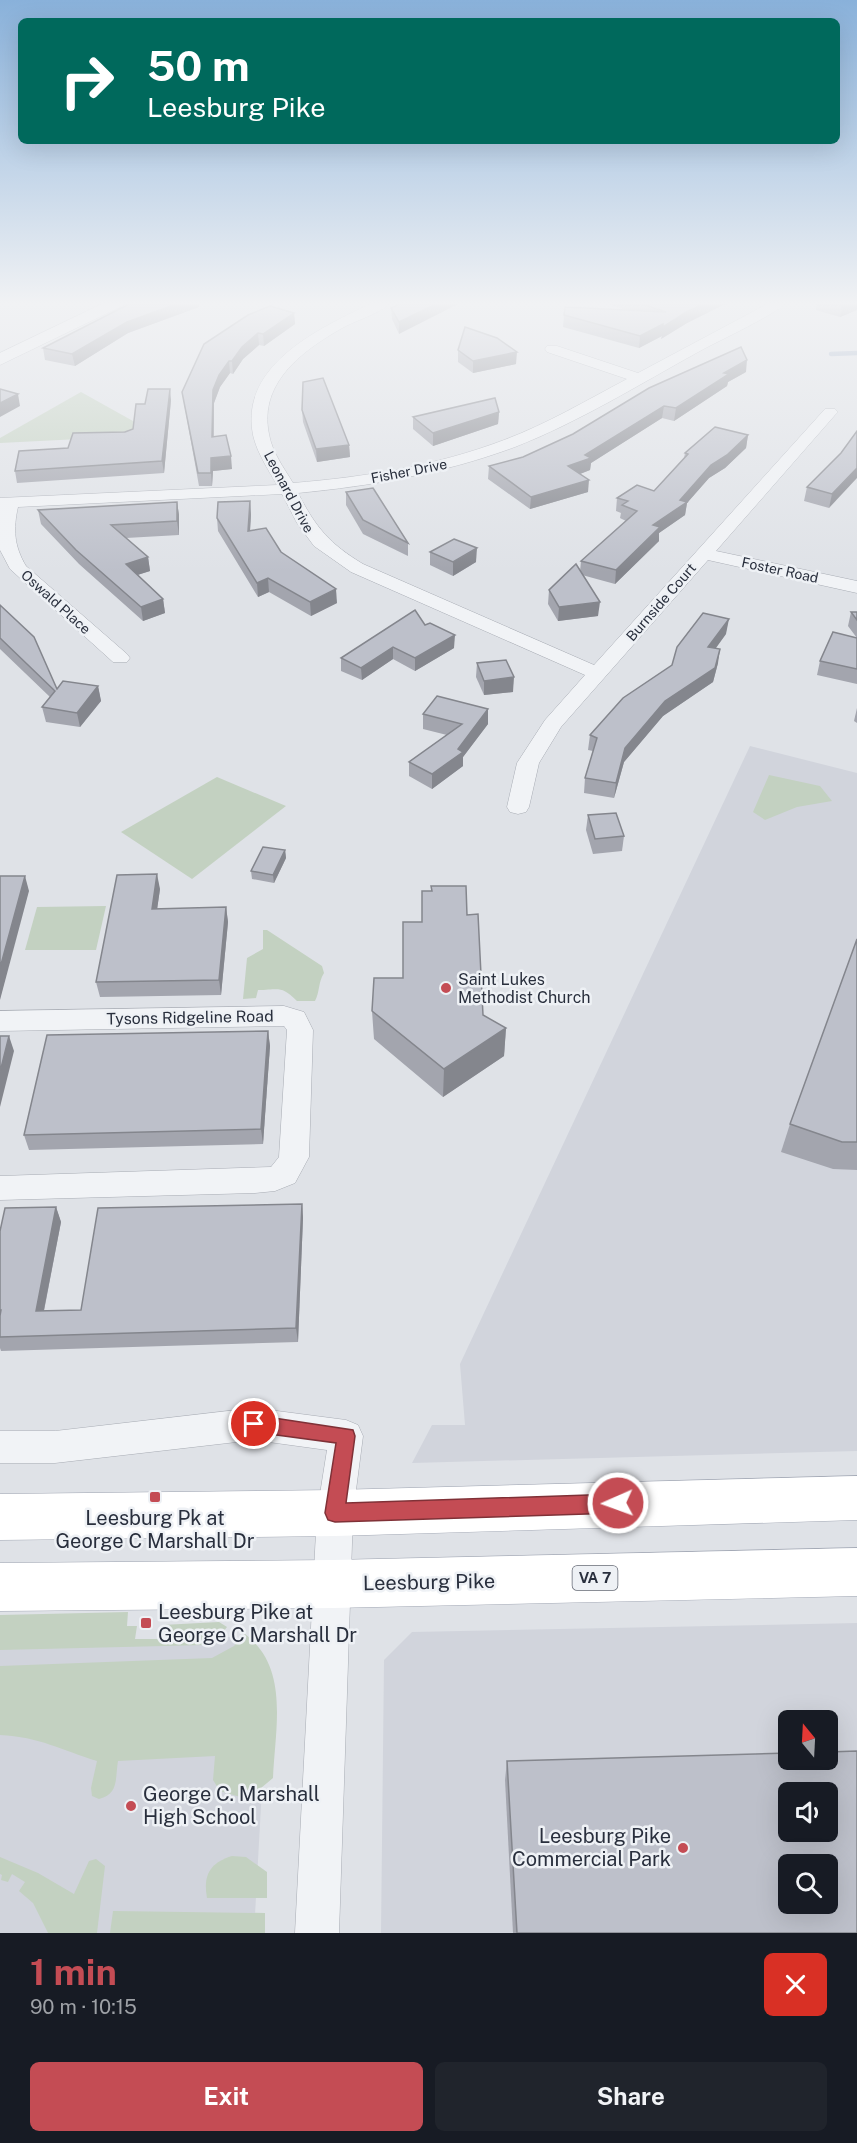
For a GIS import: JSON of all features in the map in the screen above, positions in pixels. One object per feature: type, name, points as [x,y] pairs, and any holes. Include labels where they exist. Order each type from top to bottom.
[{"type":"main road","name":"Leesburg Pike","points":[[0,1587],[334,1548],[857,1498]]},
{"type":"main road","name":"Leesburg Pike","points":[[0,1517],[334,1548],[857,1572]]},
{"type":"street","name":"Leonard Drive","points":[[266,392],[260,409],[260,427],[265,448],[309,531],[334,556],[598,673]]},
{"type":"street","name":"Fisher Drive","points":[[6,503],[288,490],[429,469],[494,450],[554,424],[613,392]]},
{"type":"street","name":"Burnside Court","points":[[518,807],[528,763],[535,748],[552,724],[830,412]]},
{"type":"street","name":"Oswald Place","points":[[6,503],[4,540],[9,554],[19,569],[120,658]]},
{"type":"street","name":"Foster Road","points":[[704,554],[857,587]]},
{"type":"street","name":"Tysons Ridgeline Road","points":[[0,1021],[284,1016],[295,1019],[300,1030],[294,1157],[289,1171],[281,1177],[255,1181],[0,1188]]},
{"type":"street","points":[[0,1447],[55,1447],[254,1424],[346,1436],[334,1548],[317,1933]]},
{"type":"shaded area","points":[[750,746],[857,773],[857,1451],[412,1463],[432,1425],[465,1425],[460,1364]]},
{"type":"shaded area","points":[[857,1623],[857,1933],[381,1933],[384,1660],[412,1632]]},
{"type":"shaded area","name":"George C. Marshall High School","points":[[231,1637],[247,1641],[268,1679],[254,1933],[0,1933],[0,1643]]},
{"type":"green space","points":[[81,392],[158,435],[0,443],[0,438]]},
{"type":"green space","points":[[769,775],[820,786],[832,801],[797,807],[765,820],[753,812]]},
{"type":"green space","points":[[217,777],[286,806],[192,879],[121,832]]},
{"type":"green space","points":[[106,906],[96,950],[25,950],[37,907]]},
{"type":"green space","points":[[263,930],[267,930],[322,966],[324,973],[315,1001],[297,1001],[283,990],[275,989],[258,990],[256,998],[243,999],[247,958],[263,949]]},
{"type":"green space","points":[[128,1612],[127,1626],[137,1626],[135,1639],[161,1639],[162,1625],[219,1622],[227,1627],[218,1638],[205,1645],[0,1650],[0,1615]]},
{"type":"green space","points":[[245,1634],[259,1648],[269,1664],[277,1700],[273,1778],[255,1793],[240,1797],[220,1791],[213,1780],[215,1756],[118,1761],[113,1790],[99,1799],[92,1796],[91,1788],[97,1761],[39,1741],[0,1735],[0,1666],[212,1658],[234,1646]]},
{"type":"green space","points":[[232,1856],[246,1857],[267,1872],[267,1898],[207,1898],[206,1883],[209,1871],[218,1862]]},
{"type":"green space","points":[[0,1857],[38,1873],[74,1894],[89,1861],[96,1859],[105,1866],[97,1933],[48,1933],[33,1903],[19,1891],[25,1882],[12,1874],[8,1882],[1,1880]]},
{"type":"green space","points":[[113,1911],[265,1913],[265,1933],[110,1933]]},
{"type":"building","points":[[0,392],[18,394],[0,403]]},
{"type":"building","points":[[147,392],[170,392],[162,461],[15,471],[19,451],[68,448],[73,433],[125,432],[133,429],[136,404],[145,404]]},
{"type":"building","points":[[182,392],[213,392],[212,437],[226,435],[231,456],[211,458],[211,473],[198,473]]},
{"type":"building","points":[[303,392],[329,392],[349,445],[316,449],[302,410]]},
{"type":"building","points":[[642,392],[701,392],[676,408],[664,406],[585,455],[591,458],[568,466],[589,480],[531,497],[489,466],[523,457],[573,434]]},
{"type":"building","points":[[495,398],[499,412],[433,433],[413,417]]},
{"type":"building","points":[[715,427],[748,435],[727,455],[711,465],[680,500],[687,502],[653,525],[660,527],[616,570],[581,561],[637,511],[622,505],[628,501],[617,498],[637,485],[654,491],[688,454],[685,453]]},
{"type":"building","points":[[857,431],[857,468],[832,494],[807,487],[841,453]]},
{"type":"building","points":[[373,488],[408,543],[363,520],[346,492]]},
{"type":"building","points":[[250,501],[248,531],[266,528],[281,552],[336,589],[310,602],[268,578],[257,583],[217,518],[218,502]]},
{"type":"building","points":[[177,502],[177,521],[111,525],[148,557],[126,564],[163,599],[141,607],[76,550],[38,510]]},
{"type":"building","points":[[454,539],[477,548],[453,562],[430,552]]},
{"type":"building","points":[[576,564],[600,602],[559,607],[549,590]]},
{"type":"building","points":[[0,605],[34,637],[57,689],[63,681],[98,686],[77,713],[42,707],[55,691],[0,638]]},
{"type":"building","points":[[415,610],[425,625],[430,623],[455,635],[415,658],[393,647],[361,668],[341,658]]},
{"type":"building","points":[[851,612],[857,612],[857,620]]},
{"type":"building","points":[[703,613],[729,619],[708,647],[720,649],[715,668],[665,701],[625,748],[616,783],[585,778],[597,738],[590,735],[623,698],[672,665],[677,647]]},
{"type":"building","points":[[833,632],[857,638],[857,669],[820,661]]},
{"type":"building","points":[[506,660],[514,677],[484,681],[477,663]]},
{"type":"building","points":[[437,696],[488,709],[458,749],[463,752],[432,774],[409,762],[462,724],[423,714]]},
{"type":"building","points":[[616,813],[624,836],[595,839],[588,815]]},
{"type":"building","points":[[263,847],[285,850],[273,875],[251,871]]},
{"type":"building","points":[[157,874],[152,909],[226,907],[219,980],[96,982],[117,875]]},
{"type":"building","points":[[0,876],[25,876],[0,968]]},
{"type":"building","name":"Saint Lukes Methodist Church","points":[[431,886],[466,886],[467,915],[478,914],[483,1015],[506,1028],[444,1069],[372,1011],[374,978],[403,978],[403,922],[422,922],[422,891],[432,891]]},
{"type":"building","points":[[857,939],[857,1142],[842,1142],[790,1124]]},
{"type":"building","points":[[268,1031],[261,1129],[24,1135],[47,1035]]},
{"type":"building","points":[[0,1036],[9,1036],[0,1072]]},
{"type":"building","points":[[302,1204],[296,1328],[0,1337],[0,1231],[5,1208],[56,1207],[36,1311],[81,1310],[98,1208]]},
{"type":"building","name":"Leesburg Pike Commercial Park","points":[[857,1751],[857,1933],[517,1933],[507,1761],[778,1753],[778,1770],[838,1770],[838,1752]]},
{"type":"place","name":"Saint Lukes Methodist Church","points":[[446,988]]},
{"type":"place","name":"Leesburg Pk at George C Marshall Dr","points":[[155,1497]]},
{"type":"place","name":"Leesburg Pike at George C Marshall Dr","points":[[146,1623]]},
{"type":"place","name":"George C. Marshall High School","points":[[131,1806]]},
{"type":"place","name":"Leesburg Pike Commercial Park","points":[[683,1848]]},
{"type":"route","points":[[254,1424],[346,1436],[335,1513],[618,1503]]}]
